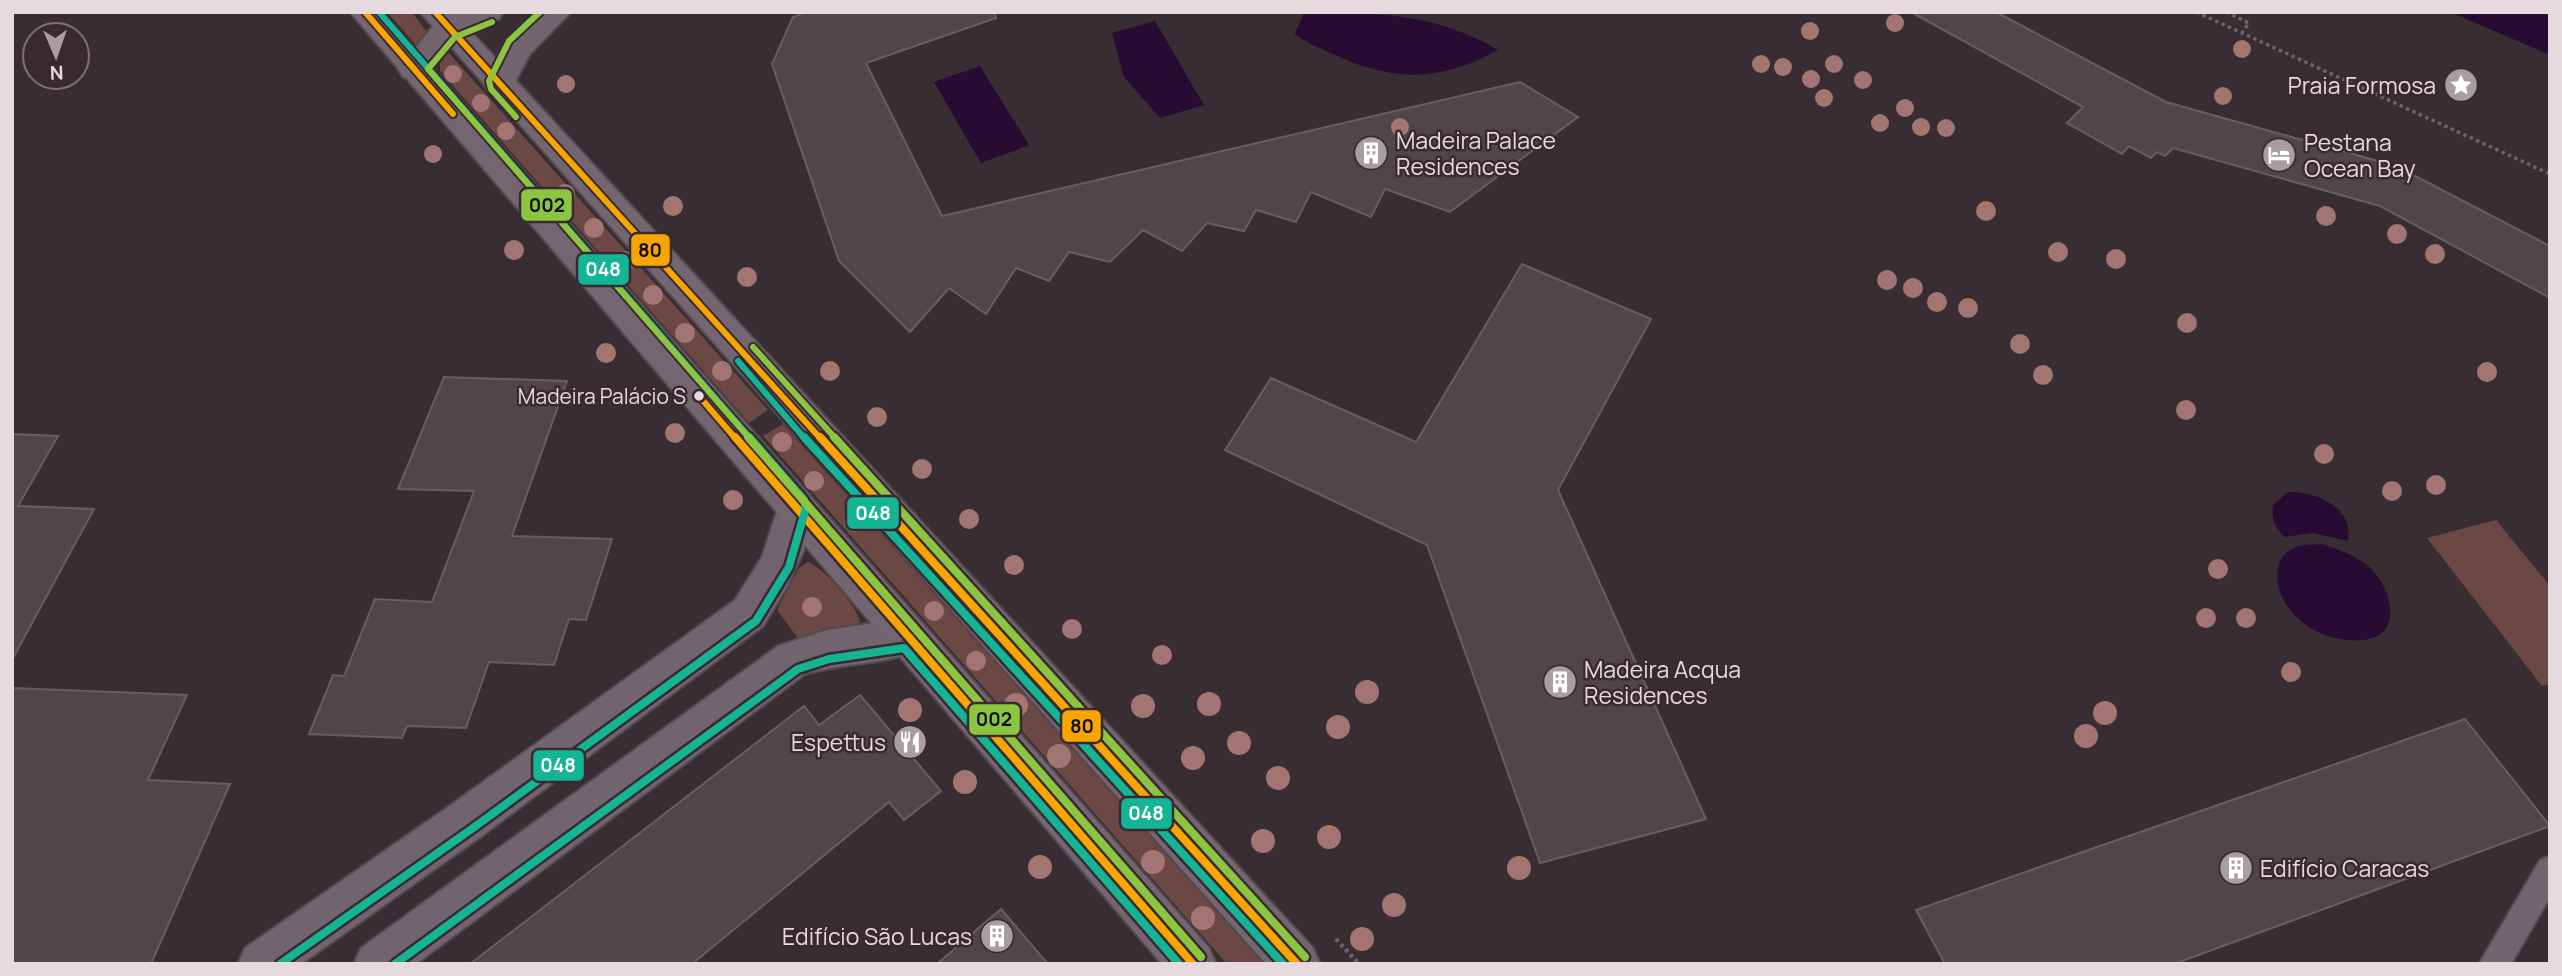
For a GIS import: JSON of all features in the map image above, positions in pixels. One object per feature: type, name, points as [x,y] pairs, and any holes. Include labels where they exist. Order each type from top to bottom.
[{"type":"main road","points":[[365,12],[1193,964]]},
{"type":"main road","points":[[442,20],[1297,964]]},
{"type":"street","points":[[414,69],[442,20],[488,12]]},
{"type":"street","points":[[499,83],[518,47],[556,12]]},
{"type":"street","points":[[261,964],[467,820],[749,613],[772,580],[789,544],[796,507]]},
{"type":"street","points":[[377,964],[793,659],[827,649],[908,637]]},
{"type":"lane","points":[[2494,964],[2550,870]]},
{"type":"path","points":[[2196,12],[2550,174]]},
{"type":"path","points":[[2226,12],[2249,23],[2242,33]]},
{"type":"shaded area","points":[[387,12],[412,12],[428,33],[416,45]]},
{"type":"shaded area","points":[[1304,12],[1404,17],[1451,28],[1498,50],[1477,61],[1436,73],[1376,70],[1323,50],[1295,34]]},
{"type":"shaded area","points":[[2450,12],[2550,12],[2550,55]]},
{"type":"shaded area","points":[[1155,21],[1204,105],[1160,118],[1124,77],[1112,33]]},
{"type":"shaded area","points":[[448,52],[768,410],[749,423],[440,71],[440,60]]},
{"type":"shaded area","points":[[980,66],[1029,145],[981,163],[934,82]]},
{"type":"shaded area","points":[[783,424],[1264,964],[1227,964],[763,436]]},
{"type":"shaded area","points":[[2288,492],[2310,495],[2331,503],[2345,519],[2348,541],[2313,533],[2284,537],[2274,522],[2273,505]]},
{"type":"shaded area","points":[[2496,520],[2550,586],[2550,684],[2542,686],[2427,538]]},
{"type":"shaded area","points":[[2322,544],[2347,553],[2364,563],[2384,586],[2390,610],[2389,621],[2376,637],[2351,640],[2325,635],[2301,621],[2286,604],[2278,583],[2277,572],[2281,558],[2297,547]]},
{"type":"shaded area","points":[[808,562],[831,579],[853,606],[860,622],[851,629],[800,641],[777,610],[799,568]]},
{"type":"building","name":"Madeira Palace Residences","points":[[807,12],[995,12],[996,18],[866,63],[942,216],[1520,82],[1578,117],[1450,212],[1385,189],[1371,217],[1311,192],[1296,222],[1256,210],[1244,231],[1207,223],[1182,251],[1143,230],[1110,262],[1069,252],[1049,281],[1016,268],[986,314],[949,288],[910,332],[839,261],[772,64],[793,17]]},
{"type":"building","name":"Pestana Ocean Bay","points":[[1911,12],[1996,12],[2166,102],[2396,166],[2550,246],[2550,298],[2380,206],[2173,148],[2165,156],[2157,152],[2151,158],[2129,146],[2122,154],[2067,123],[2083,107]]},
{"type":"building","name":"Madeira Acqua Residences","points":[[1522,264],[1651,319],[1558,490],[1706,819],[1540,863],[1427,545],[1225,450],[1271,378],[1416,442]]},
{"type":"building","points":[[444,377],[567,381],[512,536],[612,539],[586,620],[569,619],[554,665],[489,662],[466,728],[407,726],[402,738],[309,734],[333,675],[344,676],[375,599],[432,602],[474,491],[398,489]]},
{"type":"building","points":[[12,434],[58,436],[18,506],[94,509],[12,660]]},
{"type":"building","points":[[12,688],[187,695],[148,780],[230,784],[151,964],[12,964]]},
{"type":"building","points":[[860,695],[941,791],[904,820],[889,802],[692,964],[470,964],[804,706],[819,725]]},
{"type":"building","name":"Edifício Caracas","points":[[2465,719],[2550,826],[2174,964],[1945,964],[1916,910]]},
{"type":"building","name":"Edifício São Lucas","points":[[1001,909],[1048,964],[937,964]]},
{"type":"transit line","name":"80","points":[[365,12],[453,114]]},
{"type":"transit line","name":"048","points":[[280,964],[473,828],[756,621],[789,567],[806,508],[804,500],[379,12]]},
{"type":"transit line","name":"80","points":[[435,12],[1297,964]]},
{"type":"transit line","name":"002","points":[[516,117],[491,89],[489,81],[509,41],[540,12]]},
{"type":"transit line","name":"002","points":[[492,22],[455,37],[428,69],[1201,957]]},
{"type":"transit line","name":"002","points":[[753,347],[1305,957]]},
{"type":"transit line","name":"048","points":[[738,361],[783,414],[1283,964]]},
{"type":"transit line","name":"80","points":[[699,396],[1193,964]]},
{"type":"transit line","name":"048","points":[[395,964],[798,669],[829,659],[904,648],[1179,964]]},
{"type":"place","name":"Praia Formosa","points":[[2461,85]]},
{"type":"place","name":"Madeira Palace Residences","points":[[1371,153]]},
{"type":"place","name":"Pestana Ocean Bay","points":[[2279,155]]},
{"type":"place","name":"Madeira Palácio S","points":[[699,396]]},
{"type":"place","name":"Madeira Acqua Residences","points":[[1560,682]]},
{"type":"place","name":"Espettus","points":[[910,742]]},
{"type":"place","name":"Edifício Caracas","points":[[2236,868]]},
{"type":"place","name":"Edifício São Lucas","points":[[997,936]]}]
